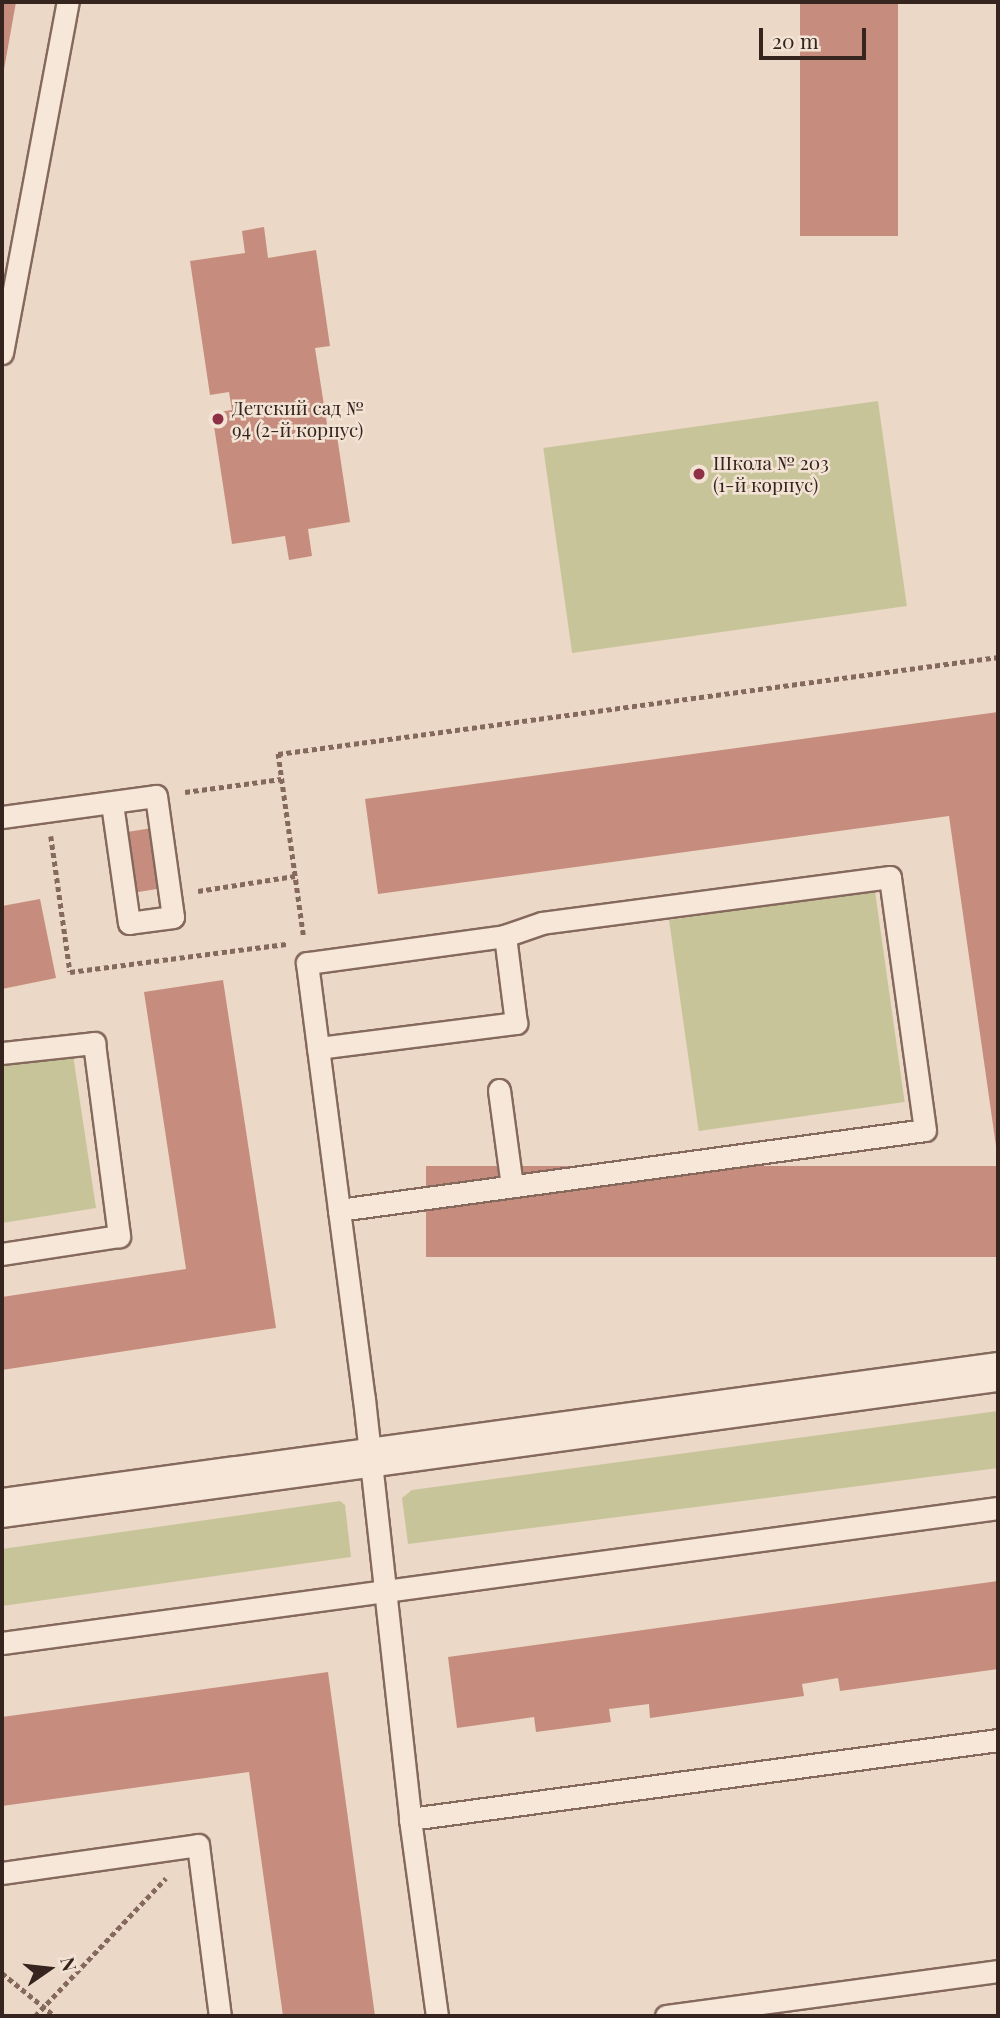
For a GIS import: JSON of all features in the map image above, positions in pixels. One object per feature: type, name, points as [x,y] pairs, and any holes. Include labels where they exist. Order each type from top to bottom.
[{"type":"street","points":[[2,1508],[998,1372]]},
{"type":"lane","points":[[2,353],[68,2]]},
{"type":"lane","points":[[2,817],[156,796],[173,917],[129,923],[112,803]]},
{"type":"lane","points":[[339,1210],[925,1130],[890,877],[542,923],[505,936],[307,964],[339,1210],[410,1819],[437,2016]]},
{"type":"lane","points":[[318,1048],[516,1023],[505,936]]},
{"type":"lane","points":[[2,1053],[94,1044],[119,1236],[2,1254]]},
{"type":"lane","points":[[499,1090],[512,1186]]},
{"type":"lane","points":[[2,1643],[998,1508]]},
{"type":"lane","points":[[410,1819],[998,1740]]},
{"type":"lane","points":[[2,1873],[198,1844],[220,2016]]},
{"type":"lane","points":[[666,2016],[998,1971]]},
{"type":"path","points":[[307,964],[278,754],[998,657]]},
{"type":"path","points":[[156,796],[281,779]]},
{"type":"path","points":[[170,895],[295,876]]},
{"type":"path","points":[[35,2016],[198,1844]]},
{"type":"path","points":[[2,1973],[55,2016]]},
{"type":"shaded area","points":[[878,401],[907,606],[572,653],[543,448]]},
{"type":"shaded area","points":[[875,891],[905,1102],[699,1131],[669,920]]},
{"type":"shaded area","points":[[73,1055],[96,1208],[2,1223],[2,1066]]},
{"type":"shaded area","points":[[998,1411],[998,1468],[408,1544],[402,1498],[412,1490]]},
{"type":"shaded area","points":[[340,1501],[345,1505],[351,1557],[2,1606],[2,1549]]},
{"type":"building","points":[[2,2],[16,2],[3,75],[2,75]]},
{"type":"building","points":[[800,2],[898,2],[898,236],[800,236]]},
{"type":"building","points":[[264,227],[268,258],[316,250],[330,346],[315,348],[329,437],[337,436],[350,522],[308,529],[312,556],[289,560],[285,536],[232,544],[212,413],[232,410],[229,392],[210,395],[190,261],[245,253],[242,231]]},
{"type":"building","points":[[998,712],[998,1160],[949,816],[378,894],[365,799]]},
{"type":"building","points":[[152,828],[162,888],[137,892],[127,832]]},
{"type":"building","points":[[40,899],[56,978],[2,989],[2,906]]},
{"type":"building","points":[[223,980],[276,1328],[2,1370],[2,1297],[186,1269],[144,992]]},
{"type":"building","points":[[426,1166],[998,1166],[998,1257],[426,1257]]},
{"type":"building","points":[[998,1581],[998,1669],[840,1691],[838,1678],[802,1684],[804,1696],[650,1718],[649,1704],[609,1709],[611,1722],[536,1732],[534,1717],[457,1728],[448,1657]]},
{"type":"building","points":[[328,1672],[375,2016],[283,2016],[249,1772],[2,1806],[2,1717]]},
{"type":"place","name":"Детский сад № 94 (2-й корпус)","points":[[218,419]]},
{"type":"place","name":"Школа № 203 (1-й корпус)","points":[[699,474]]}]
